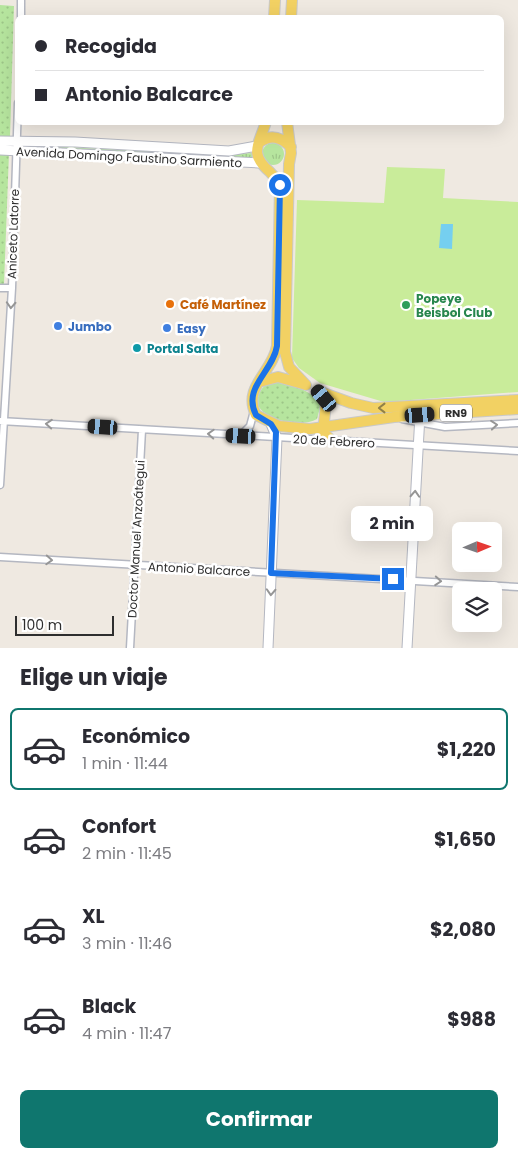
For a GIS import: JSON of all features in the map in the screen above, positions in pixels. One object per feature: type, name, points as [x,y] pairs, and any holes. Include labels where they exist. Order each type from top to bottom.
[{"type":"main road","points":[[274,0],[274,15]]},
{"type":"main road","points":[[291,15],[292,0]]},
{"type":"main road","points":[[265,125],[256,152],[259,163],[278,180],[281,196],[277,346],[271,365],[258,382],[252,394],[254,410],[260,418],[271,424],[292,428],[326,427]]},
{"type":"main road","points":[[287,125],[290,147],[290,181],[285,352],[290,367],[306,385]]},
{"type":"main road","points":[[258,144],[265,138],[276,137],[285,141],[290,147]]},
{"type":"main road","name":"Avenida Domingo Faustino Sarmiento","points":[[0,141],[15,146],[259,163]]},
{"type":"main road","name":"Avenida Domingo Faustino Sarmiento","points":[[0,150],[15,146],[75,142],[230,151],[258,144]]},
{"type":"main road","points":[[268,170],[279,170],[289,164]]},
{"type":"main road","points":[[258,382],[278,377],[306,385],[318,391],[326,403],[326,437],[332,442]]},
{"type":"main road","name":"RN9","points":[[318,391],[351,403],[373,408],[518,400]]},
{"type":"main road","name":"RN9","points":[[326,427],[394,417],[420,419],[518,409]]},
{"type":"main road","points":[[407,648],[420,419]]},
{"type":"main road","points":[[268,648],[277,438],[271,424]]},
{"type":"street","points":[[20,0],[20,15]]},
{"type":"street","name":"Aniceto Latorre","points":[[0,485],[12,288],[16,125]]},
{"type":"street","points":[[0,288],[12,288]]},
{"type":"street","points":[[241,436],[250,426],[254,410]]},
{"type":"street","points":[[420,419],[456,428],[518,423]]},
{"type":"street","name":"20 de Febrero","points":[[3,421],[332,442],[518,451]]},
{"type":"street","name":"Doctor Manuel Anzoátegui","points":[[130,648],[142,430]]},
{"type":"street","name":"Antonio Balcarce","points":[[0,557],[518,587]]},
{"type":"green space","points":[[0,5],[14,6],[10,137],[0,137]]},
{"type":"green space","points":[[273,143],[281,146],[284,154],[281,162],[273,165],[265,162],[262,154],[265,146]]},
{"type":"green space","points":[[23,145],[224,155],[252,153],[252,160],[23,147]]},
{"type":"green space","points":[[0,153],[9,153],[4,284],[0,284]]},
{"type":"green space","name":"Popeye Beisbol Club","points":[[387,167],[445,169],[443,198],[518,202],[518,392],[384,402],[320,383],[299,368],[292,358],[297,200],[384,203]]},
{"type":"green space","points":[[273,382],[300,388],[317,399],[321,404],[317,419],[303,423],[286,422],[263,412],[258,403],[260,391],[265,385]]},
{"type":"water","points":[[441,224],[453,224],[452,249],[439,248]]},
{"type":"place","name":"Café Martínez","points":[[170,304]]},
{"type":"place","name":"Popeye Beisbol Club","points":[[406,305]]},
{"type":"place","name":"Jumbo","points":[[58,326]]},
{"type":"place","name":"Easy","points":[[167,328]]},
{"type":"place","name":"Portal Salta","points":[[137,348]]},
{"type":"route","points":[[280,185],[277,346],[271,365],[255,386],[252,394],[256,415],[275,428],[277,438],[271,573],[393,579]]}]
